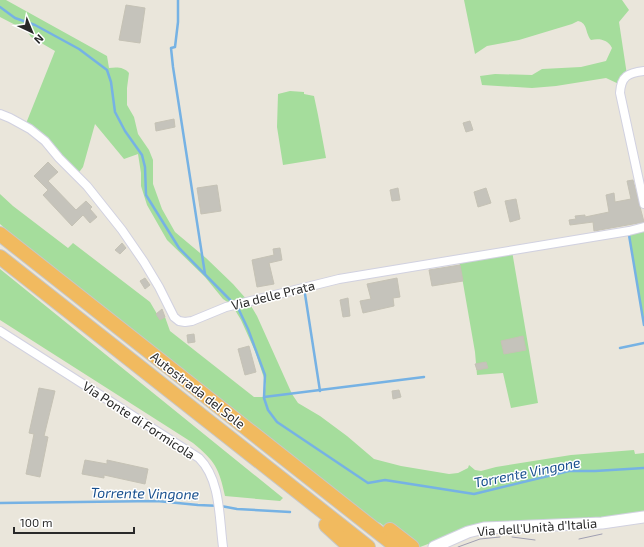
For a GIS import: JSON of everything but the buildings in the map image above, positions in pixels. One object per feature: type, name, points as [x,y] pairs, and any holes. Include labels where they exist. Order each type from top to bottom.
[{"type":"highway","name":"Autostrada del Sole","points":[[0,234],[351,512],[380,523],[396,542],[412,547]]},
{"type":"highway","name":"Autostrada del Sole","points":[[0,257],[368,547]]},
{"type":"highway","points":[[258,460],[298,502],[350,547]]},
{"type":"street","points":[[644,71],[627,75],[623,79],[620,93],[644,204]]},
{"type":"street","name":"Via delle Prata","points":[[0,114],[30,129],[45,140],[59,158],[99,199],[144,262],[174,317],[179,321],[192,321],[240,303],[339,279],[629,231],[644,227]]},
{"type":"street","name":"Via Ponte di Formicola","points":[[0,331],[195,455],[203,463],[213,481],[223,547]]},
{"type":"street","name":"Via dell'Unità d'Italia","points":[[434,547],[468,532],[484,528],[602,523],[644,517]]},
{"type":"green space","points":[[0,0],[6,0],[107,56],[109,68],[120,68],[129,73],[127,105],[134,117],[138,134],[149,150],[153,160],[153,184],[162,209],[175,232],[206,258],[248,301],[257,316],[292,394],[298,403],[320,416],[374,459],[401,466],[449,474],[458,473],[468,468],[469,465],[475,470],[481,471],[496,467],[571,455],[634,450],[635,454],[644,453],[644,517],[495,527],[433,547],[428,544],[420,547],[412,547],[380,523],[351,512],[116,325],[0,224],[0,194],[13,206],[68,248],[73,243],[150,302],[160,319],[165,317],[170,331],[254,397],[264,397],[266,384],[255,351],[241,320],[232,305],[223,299],[205,277],[167,240],[147,205],[141,186],[141,173],[138,154],[124,159],[95,124],[83,167],[77,175],[25,126],[55,51],[31,37],[27,31],[0,17]]},
{"type":"green space","points":[[464,0],[622,0],[629,10],[619,22],[627,75],[621,85],[606,78],[556,86],[532,88],[482,85],[480,76],[495,74],[532,75],[542,69],[581,67],[606,61],[612,48],[603,40],[591,40],[585,26],[578,21],[519,40],[487,46],[475,54]]},
{"type":"green space","points":[[290,91],[304,92],[304,94],[314,96],[326,158],[283,165],[277,127],[278,94]]},
{"type":"green space","points":[[644,227],[644,325],[629,235]]},
{"type":"green space","points":[[512,251],[538,403],[511,408],[503,373],[477,375],[475,352],[459,260]]},
{"type":"green space","points":[[0,269],[283,498],[280,501],[225,496],[221,478],[215,466],[211,460],[193,443],[0,320]]},
{"type":"waterway","points":[[178,0],[178,22],[175,47],[171,48],[205,274]]},
{"type":"waterway","points":[[0,7],[15,18],[35,25],[79,49],[107,70],[111,82],[115,112],[125,131],[142,155],[145,167],[146,195],[179,248],[238,308],[248,329],[265,375],[264,398],[268,410],[277,422],[368,483],[385,480],[474,494],[569,471],[644,468]]},
{"type":"waterway","points":[[629,235],[644,325]]},
{"type":"waterway","points":[[305,294],[320,391]]},
{"type":"waterway","points":[[620,348],[644,343]]},
{"type":"waterway","points":[[264,397],[424,377]]},
{"type":"waterway","name":"Torrente Vingone","points":[[0,503],[157,501],[221,506],[237,509],[290,512]]},
{"type":"tram line","points":[[579,539],[602,534]]},
{"type":"tram line","points":[[458,547],[480,539],[500,537]]},
{"type":"tram line","points":[[512,537],[535,540]]}]
